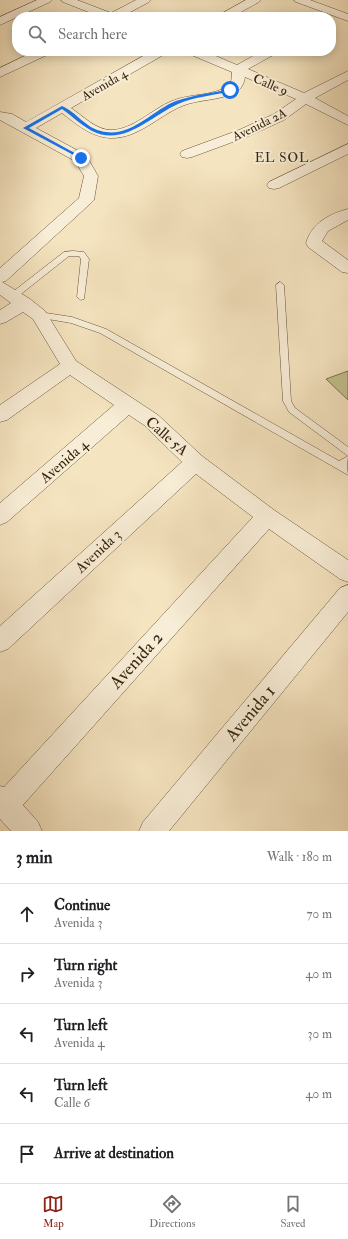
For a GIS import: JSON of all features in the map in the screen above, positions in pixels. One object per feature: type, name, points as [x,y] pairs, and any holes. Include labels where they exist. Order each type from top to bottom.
[{"type":"street","points":[[20,12],[46,0]]},
{"type":"street","points":[[68,0],[96,12]]},
{"type":"street","points":[[116,12],[145,0]]},
{"type":"street","points":[[232,12],[255,0]]},
{"type":"street","points":[[300,0],[326,12]]},
{"type":"street","points":[[336,12],[348,5]]},
{"type":"street","points":[[0,21],[12,16]]},
{"type":"street","points":[[336,16],[348,18]]},
{"type":"street","points":[[0,65],[19,56]]},
{"type":"street","points":[[0,74],[35,56]]},
{"type":"street","name":"Avenida 4","points":[[26,128],[152,56]]},
{"type":"street","name":"Calle 9","points":[[205,56],[305,98],[348,121]]},
{"type":"street","points":[[62,107],[92,129],[100,133],[121,134],[178,102],[230,90],[238,85],[240,80],[238,70],[262,56]]},
{"type":"street","name":"Avenida 2A","points":[[186,154],[279,117],[305,98],[348,75]]},
{"type":"street","points":[[0,277],[86,200],[91,176],[81,158],[2,113]]},
{"type":"street","points":[[274,185],[328,160],[348,148]]},
{"type":"street","points":[[328,160],[348,164]]},
{"type":"street","points":[[348,214],[323,226],[316,234],[314,243],[348,268]]},
{"type":"street","points":[[0,318],[12,296]]},
{"type":"street","name":"Calle 5A","points":[[12,296],[39,315],[70,366],[150,420],[195,462],[267,516],[348,572]]},
{"type":"street","points":[[0,415],[70,366]]},
{"type":"street","name":"Avenida 4","points":[[0,516],[127,405]]},
{"type":"street","name":"Avenida 3","points":[[0,641],[195,462]]},
{"type":"street","name":"Avenida 2","points":[[3,801],[267,516]]},
{"type":"street","name":"Avenida 1","points":[[152,831],[348,594]]},
{"type":"street","points":[[3,801],[29,831]]},
{"type":"lane","points":[[12,296],[61,258],[73,253],[81,254],[85,259],[81,297]]},
{"type":"lane","points":[[280,285],[287,401],[292,410],[348,452]]},
{"type":"lane","points":[[39,315],[72,320],[103,331],[348,471]]},
{"type":"lane","points":[[339,466],[348,460]]},
{"type":"green space","points":[[348,371],[348,400],[326,379]]},
{"type":"district","name":"EL SOL","points":[[282,157]]},
{"type":"route","points":[[81,158],[26,128],[62,107],[92,129],[100,133],[121,134],[178,102],[230,90]]}]
